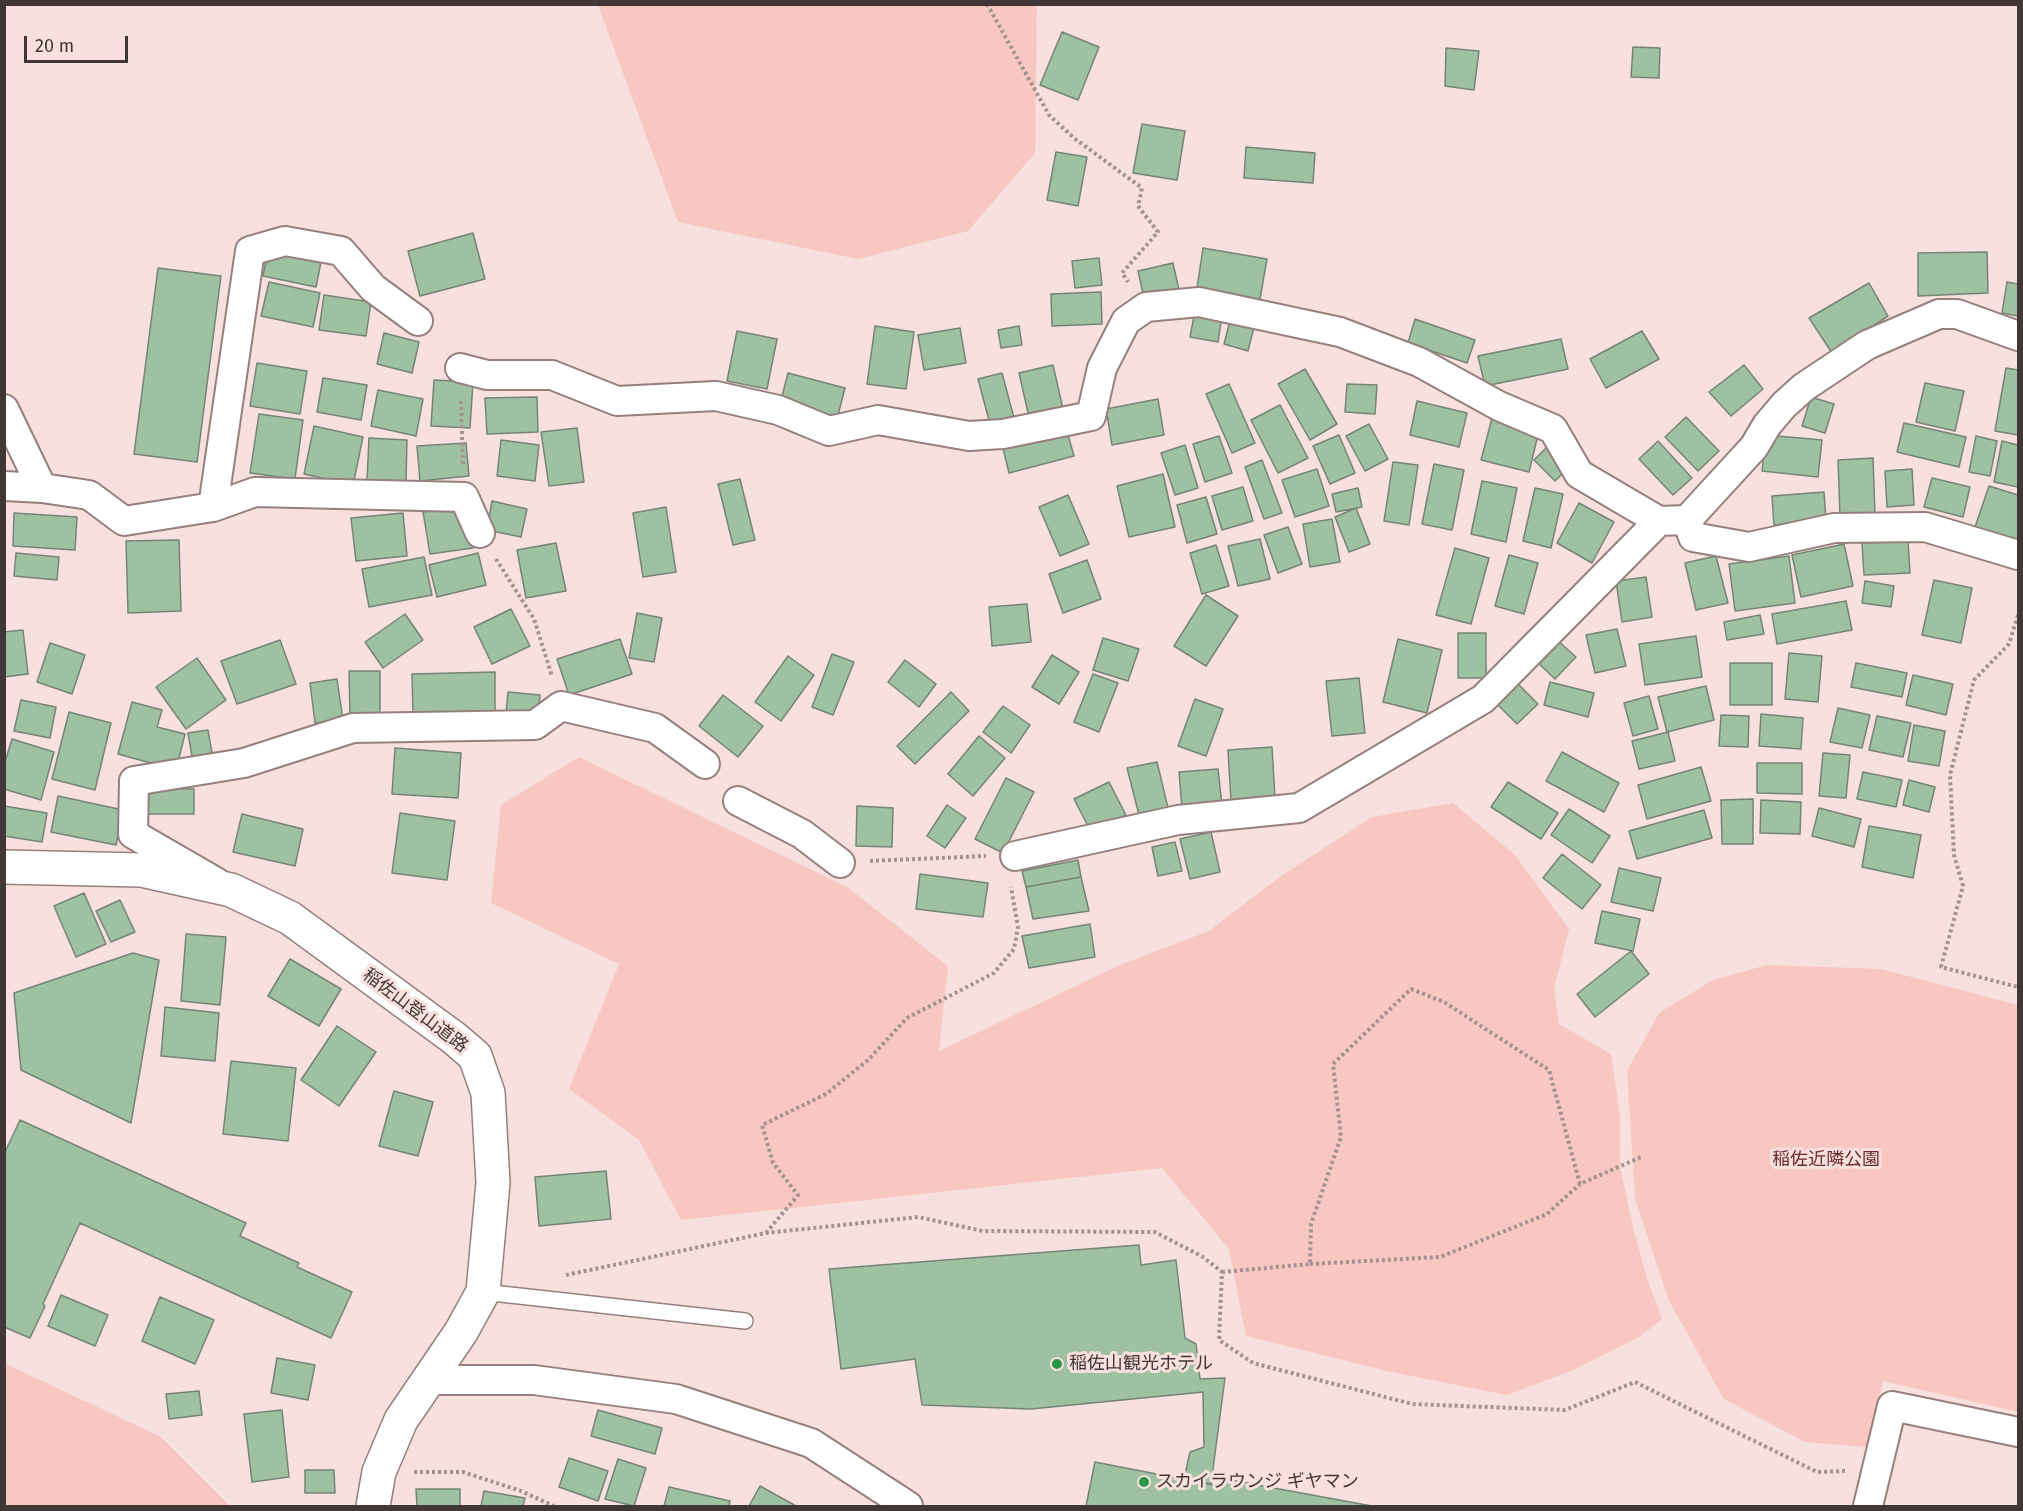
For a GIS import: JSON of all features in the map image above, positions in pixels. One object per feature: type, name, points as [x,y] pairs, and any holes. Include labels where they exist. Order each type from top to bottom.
[{"type":"street","points":[[213,507],[250,251],[285,241],[342,251],[373,288],[418,321]]},
{"type":"street","points":[[460,368],[487,375],[552,375],[617,401],[716,396],[778,410],[829,431],[878,420],[969,436],[1003,434],[1091,416],[1102,368],[1126,321],[1146,307],[1199,302],[1340,332],[1419,362],[1499,406],[1553,429],[1579,474],[1659,522],[1687,520],[1754,447],[1767,425],[1784,405],[1804,387],[1867,345],[1939,314],[1957,314],[2019,336]]},
{"type":"street","points":[[4,409],[42,488]]},
{"type":"street","points":[[4,486],[42,488],[89,495],[124,521],[213,507],[255,492],[464,497],[480,533]]},
{"type":"street","points":[[1687,520],[1693,537],[1749,547],[1834,528],[1925,526],[2019,555]]},
{"type":"street","points":[[1015,856],[1178,820],[1299,808],[1483,699],[1659,522]]},
{"type":"street","points":[[231,890],[133,834],[134,781],[244,763],[353,728],[535,725],[561,706],[655,728],[705,764]]},
{"type":"street","points":[[738,801],[802,834],[840,862]]},
{"type":"street","name":"稲佐山登山道路","points":[[4,867],[141,870],[231,890],[291,918],[454,1038],[475,1056],[488,1093],[493,1183],[483,1292],[462,1332],[401,1420],[379,1472],[373,1506]]},
{"type":"street","points":[[427,1380],[534,1380],[676,1399],[811,1443],[908,1506]]},
{"type":"street","points":[[1868,1506],[1892,1406],[2019,1432]]},
{"type":"lane","points":[[483,1292],[745,1321]]},
{"type":"path","points":[[987,4],[1049,115],[1074,138],[1142,188],[1138,206],[1158,232],[1122,273],[1146,307]]},
{"type":"path","points":[[460,368],[464,497]]},
{"type":"path","points":[[480,533],[534,619],[561,706]]},
{"type":"path","points":[[2019,615],[2009,644],[1974,680],[1950,775],[1954,855],[1963,886],[1941,967],[2019,987]]},
{"type":"path","points":[[840,862],[1015,856]]},
{"type":"path","points":[[766,1233],[798,1195],[773,1163],[762,1125],[826,1094],[868,1060],[907,1018],[994,973],[1014,949],[1018,927],[1010,890]]},
{"type":"path","points":[[1310,1264],[1311,1224],[1341,1137],[1333,1065],[1411,989],[1444,1002],[1549,1070],[1580,1184]]},
{"type":"path","points":[[562,1275],[766,1233],[918,1217],[983,1231],[1155,1232],[1203,1257],[1222,1272],[1310,1264],[1440,1257],[1547,1214],[1580,1184],[1641,1157]]},
{"type":"path","points":[[1222,1272],[1219,1340],[1253,1363],[1412,1404],[1565,1410],[1635,1382],[1816,1472],[1875,1471]]},
{"type":"path","points":[[379,1472],[463,1473],[520,1491],[554,1506]]},
{"type":"green space","points":[[598,5],[1037,5],[1035,153],[968,231],[858,259],[678,222]]},
{"type":"green space","points":[[579,757],[847,887],[948,966],[939,1051],[1120,965],[1209,931],[1281,876],[1372,817],[1453,803],[1515,855],[1569,929],[1554,988],[1559,1024],[1611,1054],[1620,1115],[1620,1167],[1634,1232],[1662,1319],[1639,1337],[1573,1370],[1507,1395],[1387,1371],[1246,1336],[1229,1249],[1162,1168],[681,1220],[639,1140],[569,1089],[619,964],[491,903],[501,805]]},
{"type":"green space","name":"稲佐近隣公園","points":[[1767,965],[1881,969],[2018,1005],[2018,1412],[1883,1381],[1867,1447],[1805,1442],[1724,1399],[1669,1301],[1635,1198],[1627,1071],[1659,1013],[1713,980]]},
{"type":"green space","points":[[4,1363],[161,1437],[229,1506],[5,1506]]},
{"type":"building","points":[[1062,32],[1099,47],[1078,100],[1040,85]]},
{"type":"building","points":[[1633,47],[1660,48],[1659,78],[1631,77]]},
{"type":"building","points":[[1446,48],[1479,51],[1474,90],[1445,86]]},
{"type":"building","points":[[1142,124],[1185,131],[1177,180],[1133,173]]},
{"type":"building","points":[[1246,147],[1315,153],[1313,183],[1244,178]]},
{"type":"building","points":[[1056,152],[1087,157],[1078,206],[1047,200]]},
{"type":"building","points":[[473,233],[485,279],[420,296],[408,251]]},
{"type":"building","points":[[269,246],[322,257],[316,287],[263,276]]},
{"type":"building","points":[[1203,248],[1267,259],[1260,299],[1197,288]]},
{"type":"building","points":[[1987,252],[1988,293],[1918,296],[1918,253]]},
{"type":"building","points":[[1099,258],[1102,285],[1075,288],[1072,261]]},
{"type":"building","points":[[1173,263],[1179,290],[1144,298],[1138,271]]},
{"type":"building","points":[[158,268],[221,276],[197,462],[134,454]]},
{"type":"building","points":[[269,282],[320,293],[313,327],[261,316]]},
{"type":"building","points":[[2007,282],[2018,284],[2018,316],[2002,313]]},
{"type":"building","points":[[1869,283],[1888,316],[1832,353],[1809,318]]},
{"type":"building","points":[[1101,292],[1102,324],[1052,326],[1051,294]]},
{"type":"building","points":[[324,295],[371,302],[366,336],[319,330]]},
{"type":"building","points":[[1195,311],[1222,316],[1218,342],[1190,337]]},
{"type":"building","points":[[1231,317],[1255,323],[1248,351],[1224,344]]},
{"type":"building","points":[[1415,319],[1475,340],[1467,363],[1408,343]]},
{"type":"building","points":[[875,326],[914,332],[906,389],[867,384]]},
{"type":"building","points":[[1019,326],[1022,345],[1001,348],[998,330]]},
{"type":"building","points":[[960,328],[966,363],[924,370],[918,335]]},
{"type":"building","points":[[737,331],[777,339],[767,389],[727,381]]},
{"type":"building","points":[[1642,331],[1659,359],[1606,388],[1590,359]]},
{"type":"building","points":[[384,333],[419,342],[412,373],[377,364]]},
{"type":"building","points":[[1561,339],[1568,369],[1485,386],[1478,356]]},
{"type":"building","points":[[257,363],[307,371],[300,414],[250,406]]},
{"type":"building","points":[[1053,365],[1063,409],[1029,417],[1019,373]]},
{"type":"building","points":[[1744,365],[1763,389],[1731,416],[1709,392]]},
{"type":"building","points":[[2006,368],[2018,370],[2018,435],[1995,431]]},
{"type":"building","points":[[1305,369],[1337,424],[1310,440],[1278,384]]},
{"type":"building","points":[[788,373],[845,388],[837,419],[780,404]]},
{"type":"building","points":[[1002,373],[1014,418],[990,424],[978,379]]},
{"type":"building","points":[[323,378],[367,385],[361,420],[317,412]]},
{"type":"building","points":[[434,380],[473,382],[470,428],[431,426]]},
{"type":"building","points":[[1925,383],[1964,391],[1955,431],[1916,422]]},
{"type":"building","points":[[1229,384],[1255,443],[1232,453],[1206,394]]},
{"type":"building","points":[[1347,384],[1377,385],[1375,414],[1345,412]]},
{"type":"building","points":[[378,390],[423,399],[416,436],[371,426]]},
{"type":"building","points":[[537,397],[538,432],[487,434],[485,398]]},
{"type":"building","points":[[1811,397],[1834,404],[1825,433],[1802,426]]},
{"type":"building","points":[[1158,399],[1164,435],[1112,445],[1106,409]]},
{"type":"building","points":[[1417,401],[1467,413],[1459,447],[1410,435]]},
{"type":"building","points":[[1280,405],[1308,458],[1278,473],[1251,420]]},
{"type":"building","points":[[259,414],[303,420],[295,479],[250,473]]},
{"type":"building","points":[[1686,417],[1719,451],[1698,471],[1665,437]]},
{"type":"building","points":[[1492,418],[1539,431],[1529,472],[1481,460]]},
{"type":"building","points":[[1904,423],[1966,437],[1959,467],[1897,452]]},
{"type":"building","points":[[1369,424],[1388,459],[1365,471],[1346,436]]},
{"type":"building","points":[[314,426],[363,437],[353,485],[304,474]]},
{"type":"building","points":[[577,428],[584,482],[549,486],[541,432]]},
{"type":"building","points":[[1066,428],[1074,456],[1009,473],[1002,444]]},
{"type":"building","points":[[1339,435],[1355,473],[1330,484],[1313,446]]},
{"type":"building","points":[[1766,435],[1822,440],[1818,477],[1762,471]]},
{"type":"building","points":[[1219,436],[1232,473],[1205,482],[1193,444]]},
{"type":"building","points":[[1976,436],[1997,441],[1990,476],[1969,472]]},
{"type":"building","points":[[369,438],[407,440],[406,481],[367,480]]},
{"type":"building","points":[[501,440],[539,445],[535,481],[497,476]]},
{"type":"building","points":[[1658,441],[1692,478],[1673,495],[1639,459]]},
{"type":"building","points":[[2002,441],[2018,445],[2018,487],[1994,482]]},
{"type":"building","points":[[466,443],[469,476],[420,481],[417,446]]},
{"type":"building","points":[[1550,444],[1571,465],[1555,481],[1534,460]]},
{"type":"building","points":[[1185,445],[1198,488],[1175,495],[1161,453]]},
{"type":"building","points":[[1873,458],[1875,515],[1840,516],[1838,460]]},
{"type":"building","points":[[1262,460],[1282,513],[1264,519],[1245,467]]},
{"type":"building","points":[[1393,462],[1418,465],[1409,525],[1384,521]]},
{"type":"building","points":[[1434,464],[1464,470],[1452,530],[1422,524]]},
{"type":"building","points":[[1317,469],[1329,506],[1295,517],[1282,480]]},
{"type":"building","points":[[1912,469],[1914,505],[1887,507],[1885,471]]},
{"type":"building","points":[[1163,474],[1175,527],[1129,537],[1117,486]]},
{"type":"building","points":[[1932,478],[1970,487],[1963,517],[1924,507]]},
{"type":"building","points":[[740,479],[755,540],[733,545],[718,484]]},
{"type":"building","points":[[1482,481],[1517,488],[1506,542],[1471,534]]},
{"type":"building","points":[[1989,486],[2018,495],[2018,544],[1974,530]]},
{"type":"building","points":[[1243,487],[1253,521],[1222,530],[1212,496]]},
{"type":"building","points":[[1358,488],[1362,507],[1336,512],[1332,494]]},
{"type":"building","points":[[1535,488],[1563,494],[1551,548],[1523,541]]},
{"type":"building","points":[[1824,492],[1826,520],[1774,525],[1772,496]]},
{"type":"building","points":[[1068,495],[1089,544],[1060,556],[1039,507]]},
{"type":"building","points":[[1206,497],[1217,534],[1187,543],[1177,505]]},
{"type":"building","points":[[492,501],[527,509],[521,537],[487,530]]},
{"type":"building","points":[[1579,503],[1614,522],[1592,563],[1557,543]]},
{"type":"building","points":[[467,506],[473,548],[430,554],[423,512]]},
{"type":"building","points":[[666,507],[676,572],[643,577],[633,513]]},
{"type":"building","points":[[1356,508],[1370,544],[1349,552],[1335,517]]},
{"type":"building","points":[[14,513],[77,517],[75,550],[13,546]]},
{"type":"building","points":[[403,513],[407,556],[356,561],[351,518]]},
{"type":"building","points":[[1332,519],[1340,562],[1310,567],[1303,524]]},
{"type":"building","points":[[1288,527],[1302,564],[1278,573],[1264,535]]},
{"type":"building","points":[[1260,539],[1270,579],[1238,586],[1228,546]]},
{"type":"building","points":[[179,540],[181,611],[128,613],[126,541]]},
{"type":"building","points":[[1908,541],[1910,573],[1864,575],[1862,543]]},
{"type":"building","points":[[556,543],[566,591],[526,598],[517,550]]},
{"type":"building","points":[[1844,544],[1853,586],[1801,597],[1792,555]]},
{"type":"building","points":[[1216,545],[1229,586],[1202,594],[1190,553]]},
{"type":"building","points":[[1455,548],[1489,558],[1471,624],[1436,615]]},
{"type":"building","points":[[16,553],[59,557],[57,580],[14,576]]},
{"type":"building","points":[[478,553],[486,585],[437,597],[429,565]]},
{"type":"building","points":[[1509,555],[1538,563],[1524,614],[1495,606]]},
{"type":"building","points":[[1716,556],[1728,603],[1696,610],[1685,563]]},
{"type":"building","points":[[1789,556],[1795,603],[1735,611],[1729,564]]},
{"type":"building","points":[[424,557],[432,595],[369,607],[362,569]]},
{"type":"building","points":[[1087,560],[1101,599],[1063,613],[1049,574]]},
{"type":"building","points":[[1646,577],[1652,617],[1622,622],[1616,581]]},
{"type":"building","points":[[1934,580],[1972,588],[1961,643],[1922,635]]},
{"type":"building","points":[[1865,581],[1894,586],[1891,607],[1862,603]]},
{"type":"building","points":[[1206,595],[1238,616],[1206,666],[1174,646]]},
{"type":"building","points":[[1846,601],[1852,630],[1777,644],[1772,614]]},
{"type":"building","points":[[1027,604],[1031,642],[992,646],[989,607]]},
{"type":"building","points":[[511,609],[530,646],[492,664],[474,627]]},
{"type":"building","points":[[637,613],[662,618],[654,662],[629,658]]},
{"type":"building","points":[[405,614],[423,640],[383,668],[365,642]]},
{"type":"building","points":[[1760,615],[1764,634],[1727,640],[1724,622]]},
{"type":"building","points":[[1617,629],[1626,666],[1595,673],[1586,635]]},
{"type":"building","points":[[23,630],[28,674],[4,677],[4,632]]},
{"type":"building","points":[[1458,633],[1486,633],[1486,678],[1458,678]]},
{"type":"building","points":[[1696,636],[1702,677],[1645,685],[1639,644]]},
{"type":"building","points":[[1103,638],[1139,649],[1128,681],[1093,670]]},
{"type":"building","points":[[620,639],[632,674],[569,695],[557,659]]},
{"type":"building","points":[[1398,639],[1442,650],[1427,713],[1383,702]]},
{"type":"building","points":[[1556,639],[1576,657],[1555,679],[1536,661]]},
{"type":"building","points":[[280,640],[296,684],[237,704],[221,661]]},
{"type":"building","points":[[50,643],[85,655],[72,694],[37,682]]},
{"type":"building","points":[[1789,653],[1822,656],[1818,702],[1785,699]]},
{"type":"building","points":[[832,654],[854,662],[833,715],[812,707]]},
{"type":"building","points":[[1052,655],[1079,672],[1059,704],[1032,687]]},
{"type":"building","points":[[788,656],[814,675],[781,721],[755,702]]},
{"type":"building","points":[[197,658],[226,700],[186,729],[156,687]]},
{"type":"building","points":[[905,660],[936,684],[919,707],[888,682]]},
{"type":"building","points":[[1730,663],[1772,663],[1772,705],[1730,705]]},
{"type":"building","points":[[1856,663],[1907,673],[1902,697],[1851,687]]},
{"type":"building","points":[[349,671],[380,671],[380,715],[350,715]]},
{"type":"building","points":[[495,672],[495,711],[413,714],[412,674]]},
{"type":"building","points":[[1093,674],[1118,683],[1099,732],[1074,722]]},
{"type":"building","points":[[1913,675],[1953,684],[1946,715],[1906,705]]},
{"type":"building","points":[[1359,678],[1365,733],[1332,736],[1326,681]]},
{"type":"building","points":[[337,679],[343,720],[315,723],[310,683]]},
{"type":"building","points":[[1550,682],[1594,693],[1588,717],[1544,705]]},
{"type":"building","points":[[1517,683],[1538,704],[1517,724],[1496,703]]},
{"type":"building","points":[[1706,686],[1714,720],[1667,732],[1658,697]]},
{"type":"building","points":[[508,692],[540,695],[538,717],[506,713]]},
{"type":"building","points":[[951,692],[969,711],[915,764],[897,746]]},
{"type":"building","points":[[723,695],[763,726],[738,757],[699,726]]},
{"type":"building","points":[[1649,696],[1658,729],[1633,736],[1624,703]]},
{"type":"building","points":[[1195,699],[1223,709],[1206,756],[1178,746]]},
{"type":"building","points":[[21,700],[56,707],[50,738],[14,731]]},
{"type":"building","points":[[132,702],[162,710],[157,727],[185,734],[176,770],[118,754]]},
{"type":"building","points":[[1003,706],[1030,725],[1011,753],[983,732]]},
{"type":"building","points":[[1838,708],[1870,715],[1862,748],[1830,742]]},
{"type":"building","points":[[69,712],[111,723],[95,790],[52,779]]},
{"type":"building","points":[[1761,714],[1803,718],[1801,749],[1759,746]]},
{"type":"building","points":[[1721,715],[1749,716],[1748,747],[1719,746]]},
{"type":"building","points":[[1877,716],[1911,723],[1903,757],[1869,750]]},
{"type":"building","points":[[1914,725],[1945,731],[1939,766],[1908,761]]},
{"type":"building","points":[[208,730],[213,759],[193,762],[188,733]]},
{"type":"building","points":[[1668,732],[1675,761],[1639,769],[1632,741]]},
{"type":"building","points":[[979,736],[1005,758],[973,796],[948,774]]},
{"type":"building","points":[[12,739],[54,752],[41,800],[4,789],[4,765]]},
{"type":"building","points":[[1272,747],[1275,798],[1231,801],[1228,750]]},
{"type":"building","points":[[395,748],[461,753],[458,798],[392,794]]},
{"type":"building","points":[[1562,752],[1619,783],[1604,812],[1546,781]]},
{"type":"building","points":[[1823,753],[1850,755],[1846,798],[1819,796]]},
{"type":"building","points":[[1157,762],[1169,812],[1140,819],[1127,768]]},
{"type":"building","points":[[1757,763],[1802,763],[1802,794],[1757,793]]},
{"type":"building","points":[[1701,767],[1711,801],[1647,819],[1638,785]]},
{"type":"building","points":[[1218,769],[1222,805],[1182,809],[1179,772]]},
{"type":"building","points":[[1863,772],[1902,780],[1896,807],[1857,799]]},
{"type":"building","points":[[1006,778],[1034,792],[1003,853],[975,839]]},
{"type":"building","points":[[1909,780],[1935,787],[1929,812],[1903,805]]},
{"type":"building","points":[[1109,782],[1126,815],[1091,832],[1074,799]]},
{"type":"building","points":[[1508,782],[1558,813],[1541,839],[1491,807]]},
{"type":"building","points":[[142,788],[194,789],[194,814],[141,814]]},
{"type":"building","points":[[58,796],[123,810],[116,845],[51,832]]},
{"type":"building","points":[[1753,799],[1753,844],[1722,844],[1721,800]]},
{"type":"building","points":[[1761,800],[1801,802],[1800,834],[1760,833]]},
{"type":"building","points":[[947,805],[966,818],[945,848],[927,836]]},
{"type":"building","points":[[4,806],[47,813],[42,842],[4,836]]},
{"type":"building","points":[[857,806],[893,808],[892,847],[856,846]]},
{"type":"building","points":[[1819,808],[1861,819],[1854,847],[1812,836]]},
{"type":"building","points":[[1569,809],[1610,836],[1592,863],[1551,835]]},
{"type":"building","points":[[1704,810],[1712,838],[1637,859],[1629,831]]},
{"type":"building","points":[[400,813],[455,821],[447,880],[392,873]]},
{"type":"building","points":[[242,814],[303,829],[295,866],[233,852]]},
{"type":"building","points":[[1869,826],[1921,835],[1913,878],[1862,867]]},
{"type":"building","points":[[1211,832],[1220,872],[1190,879],[1180,839]]},
{"type":"building","points":[[1175,842],[1182,871],[1158,876],[1152,847]]},
{"type":"building","points":[[1562,854],[1601,885],[1582,909],[1543,878]]},
{"type":"building","points":[[1078,860],[1081,877],[1026,887],[1022,871]]},
{"type":"building","points":[[1619,868],[1661,878],[1653,911],[1611,902]]},
{"type":"building","points":[[920,874],[988,883],[983,917],[916,909]]},
{"type":"building","points":[[1081,877],[1089,911],[1033,919],[1026,887]]},
{"type":"building","points":[[84,893],[106,944],[76,957],[54,906]]},
{"type":"building","points":[[120,900],[135,932],[111,942],[96,911]]},
{"type":"building","points":[[1602,911],[1640,919],[1633,951],[1595,943]]},
{"type":"building","points":[[1090,924],[1095,957],[1029,968],[1022,936]]},
{"type":"building","points":[[186,934],[226,937],[220,1005],[181,1001]]},
{"type":"building","points":[[1631,951],[1649,974],[1595,1017],[1577,994]]},
{"type":"building","points":[[133,953],[159,960],[131,1123],[21,1070],[14,993]]},
{"type":"building","points":[[290,959],[341,989],[319,1026],[268,996]]},
{"type":"building","points":[[165,1007],[219,1013],[215,1061],[161,1056]]},
{"type":"building","points":[[337,1026],[376,1052],[339,1106],[301,1080]]},
{"type":"building","points":[[231,1061],[296,1068],[288,1141],[223,1134]]},
{"type":"building","points":[[394,1091],[433,1102],[418,1156],[379,1146]]},
{"type":"building","points":[[20,1120],[246,1223],[240,1236],[299,1263],[297,1267],[352,1292],[331,1338],[80,1223],[30,1338],[4,1327],[4,1154]]},
{"type":"building","points":[[606,1171],[611,1219],[539,1226],[535,1177]]},
{"type":"building","name":"稲佐山観光ホテル","points":[[1139,1245],[1141,1265],[1176,1260],[1185,1338],[1196,1344],[1200,1379],[1225,1378],[1211,1484],[1184,1479],[1190,1452],[1204,1447],[1203,1392],[1031,1409],[922,1405],[915,1359],[841,1369],[829,1269]]},
{"type":"building","points":[[61,1295],[108,1315],[95,1346],[48,1326]]},
{"type":"building","points":[[160,1297],[214,1320],[195,1364],[142,1341]]},
{"type":"building","points":[[277,1358],[315,1365],[308,1400],[271,1393]]},
{"type":"building","points":[[199,1391],[202,1415],[169,1419],[166,1394]]},
{"type":"building","points":[[282,1410],[289,1477],[252,1482],[244,1414]]},
{"type":"building","points":[[598,1410],[662,1428],[655,1454],[591,1436]]},
{"type":"building","points":[[569,1458],[608,1471],[598,1501],[559,1487]]},
{"type":"building","points":[[618,1459],[646,1468],[634,1506],[605,1499]]},
{"type":"building","name":"スカイラウンジ ギヤマン","points":[[1095,1462],[1223,1487],[1225,1479],[1372,1506],[1086,1506]]},
{"type":"building","points":[[305,1470],[334,1470],[335,1493],[305,1493]]},
{"type":"building","points":[[760,1486],[796,1506],[749,1506]]},
{"type":"building","points":[[669,1487],[730,1501],[729,1506],[664,1506]]},
{"type":"building","points":[[416,1489],[460,1489],[460,1506],[417,1506]]},
{"type":"building","points":[[484,1491],[525,1498],[523,1506],[481,1506]]},
{"type":"place","name":"稲佐山観光ホテル","points":[[1057,1364]]},
{"type":"place","name":"スカイラウンジ ギヤマン","points":[[1144,1482]]}]
